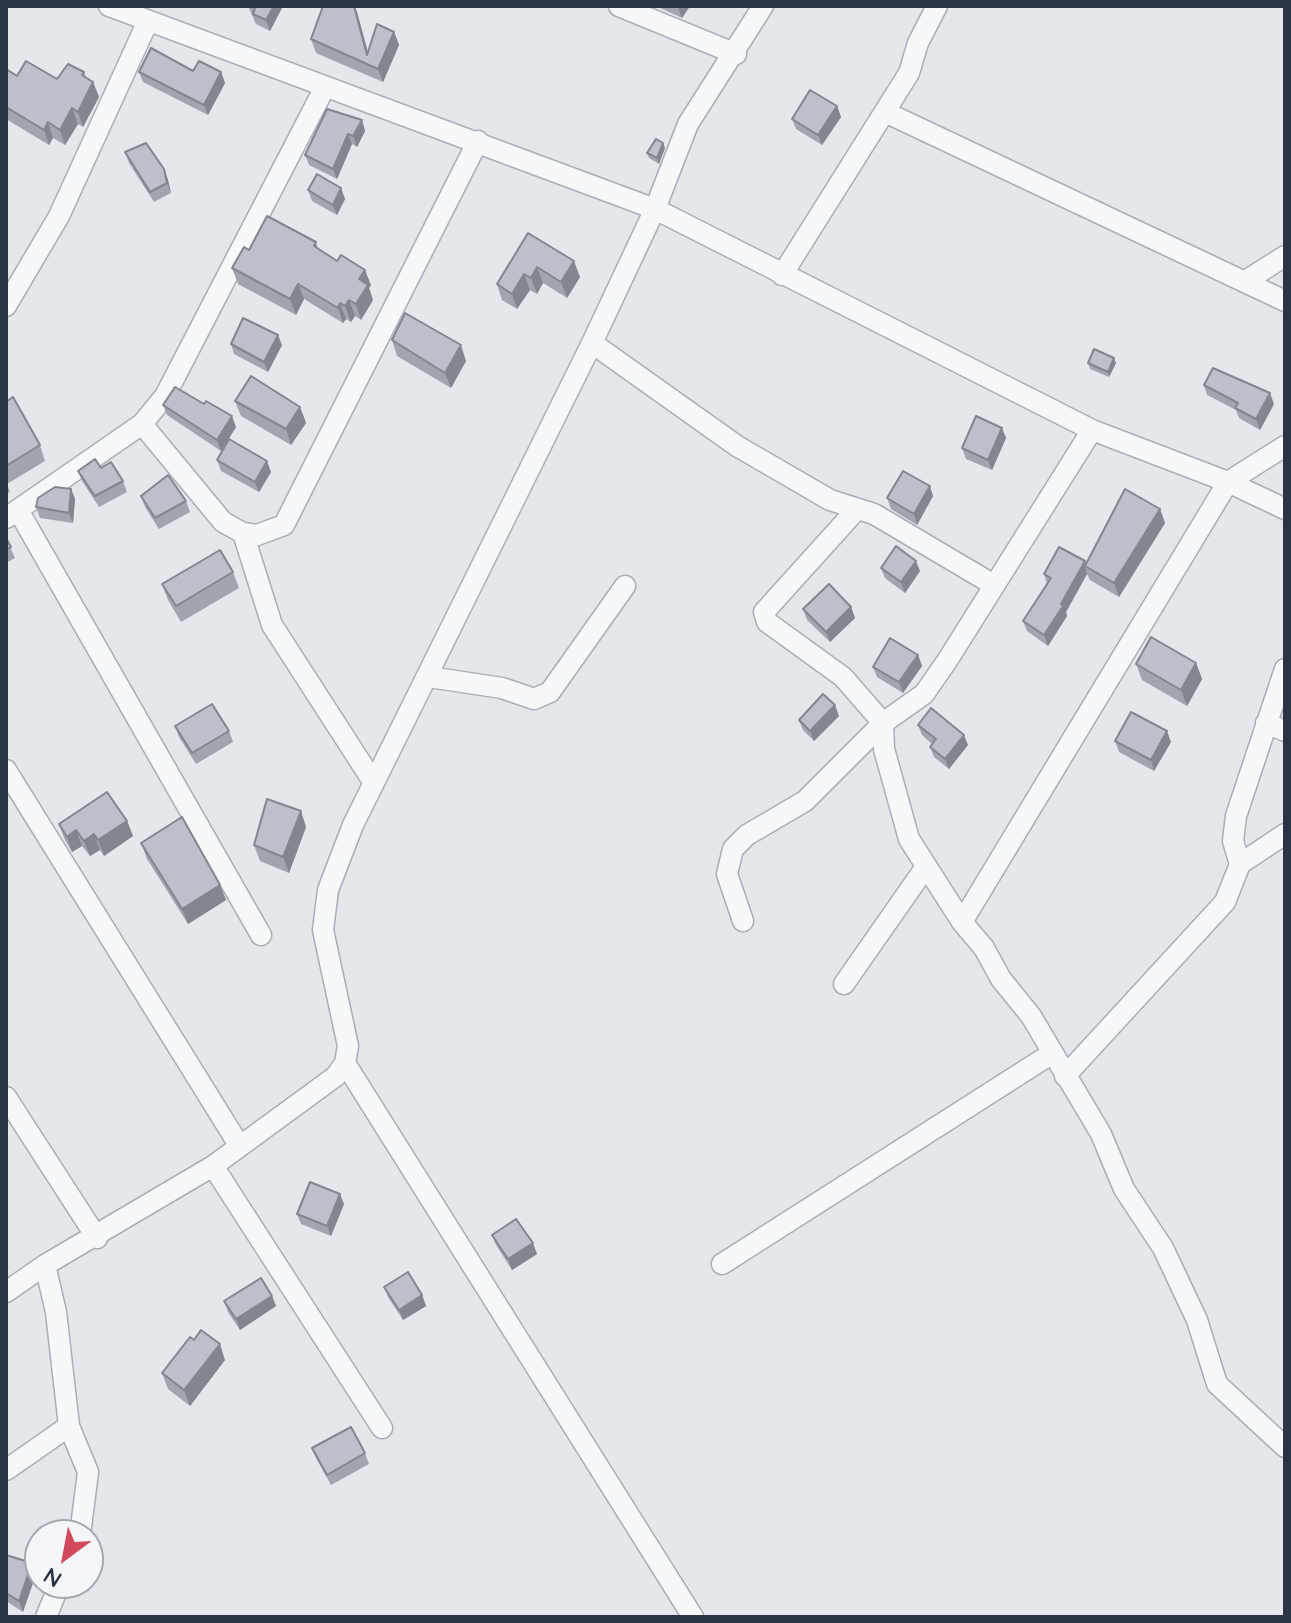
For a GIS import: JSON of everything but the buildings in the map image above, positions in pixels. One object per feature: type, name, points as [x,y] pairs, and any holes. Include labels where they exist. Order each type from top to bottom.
[{"type":"street","points":[[109,6],[655,209],[1092,430],[1228,482],[1285,509]]},
{"type":"street","points":[[619,6],[736,54]]},
{"type":"street","points":[[6,1292],[45,1265],[97,1238],[213,1166],[336,1076],[345,1063],[348,1046],[323,930],[328,890],[374,783],[429,677],[655,209],[688,124],[736,54],[763,6]]},
{"type":"street","points":[[782,275],[909,73],[918,43],[937,6]]},
{"type":"street","points":[[6,306],[59,216],[148,21]]},
{"type":"street","points":[[261,935],[12,514],[142,424],[165,396],[325,87]]},
{"type":"street","points":[[885,112],[1285,301]]},
{"type":"street","points":[[142,424],[223,522],[243,533],[257,535],[284,525],[478,141]]},
{"type":"street","points":[[1244,282],[1285,256]]},
{"type":"street","points":[[592,343],[737,446],[830,500],[874,514],[994,585]]},
{"type":"street","points":[[743,921],[727,874],[733,849],[747,835],[805,801],[883,723],[924,694],[1092,430]]},
{"type":"street","points":[[962,922],[1228,482],[1285,446]]},
{"type":"street","points":[[857,509],[764,612],[767,622],[843,677],[883,723],[884,749],[909,839],[925,868],[1031,1016],[1101,1134],[1124,1189],[1163,1248],[1197,1320],[1217,1384],[1285,1447]]},
{"type":"street","points":[[243,533],[272,625],[374,783]]},
{"type":"street","points":[[429,677],[502,688],[534,699],[550,692],[625,586]]},
{"type":"street","points":[[1240,864],[1233,841],[1236,816],[1276,727],[1285,669]]},
{"type":"street","points":[[6,770],[239,1145]]},
{"type":"street","points":[[1065,1076],[1225,902],[1240,864],[1285,834]]},
{"type":"street","points":[[844,984],[925,868]]},
{"type":"street","points":[[722,1264],[1051,1054]]},
{"type":"street","points":[[345,1063],[693,1617]]},
{"type":"street","points":[[6,1097],[97,1238]]},
{"type":"street","points":[[213,1166],[382,1428]]},
{"type":"street","points":[[45,1265],[56,1312],[69,1426],[88,1472],[82,1519]]},
{"type":"street","points":[[6,1470],[69,1426]]}]
